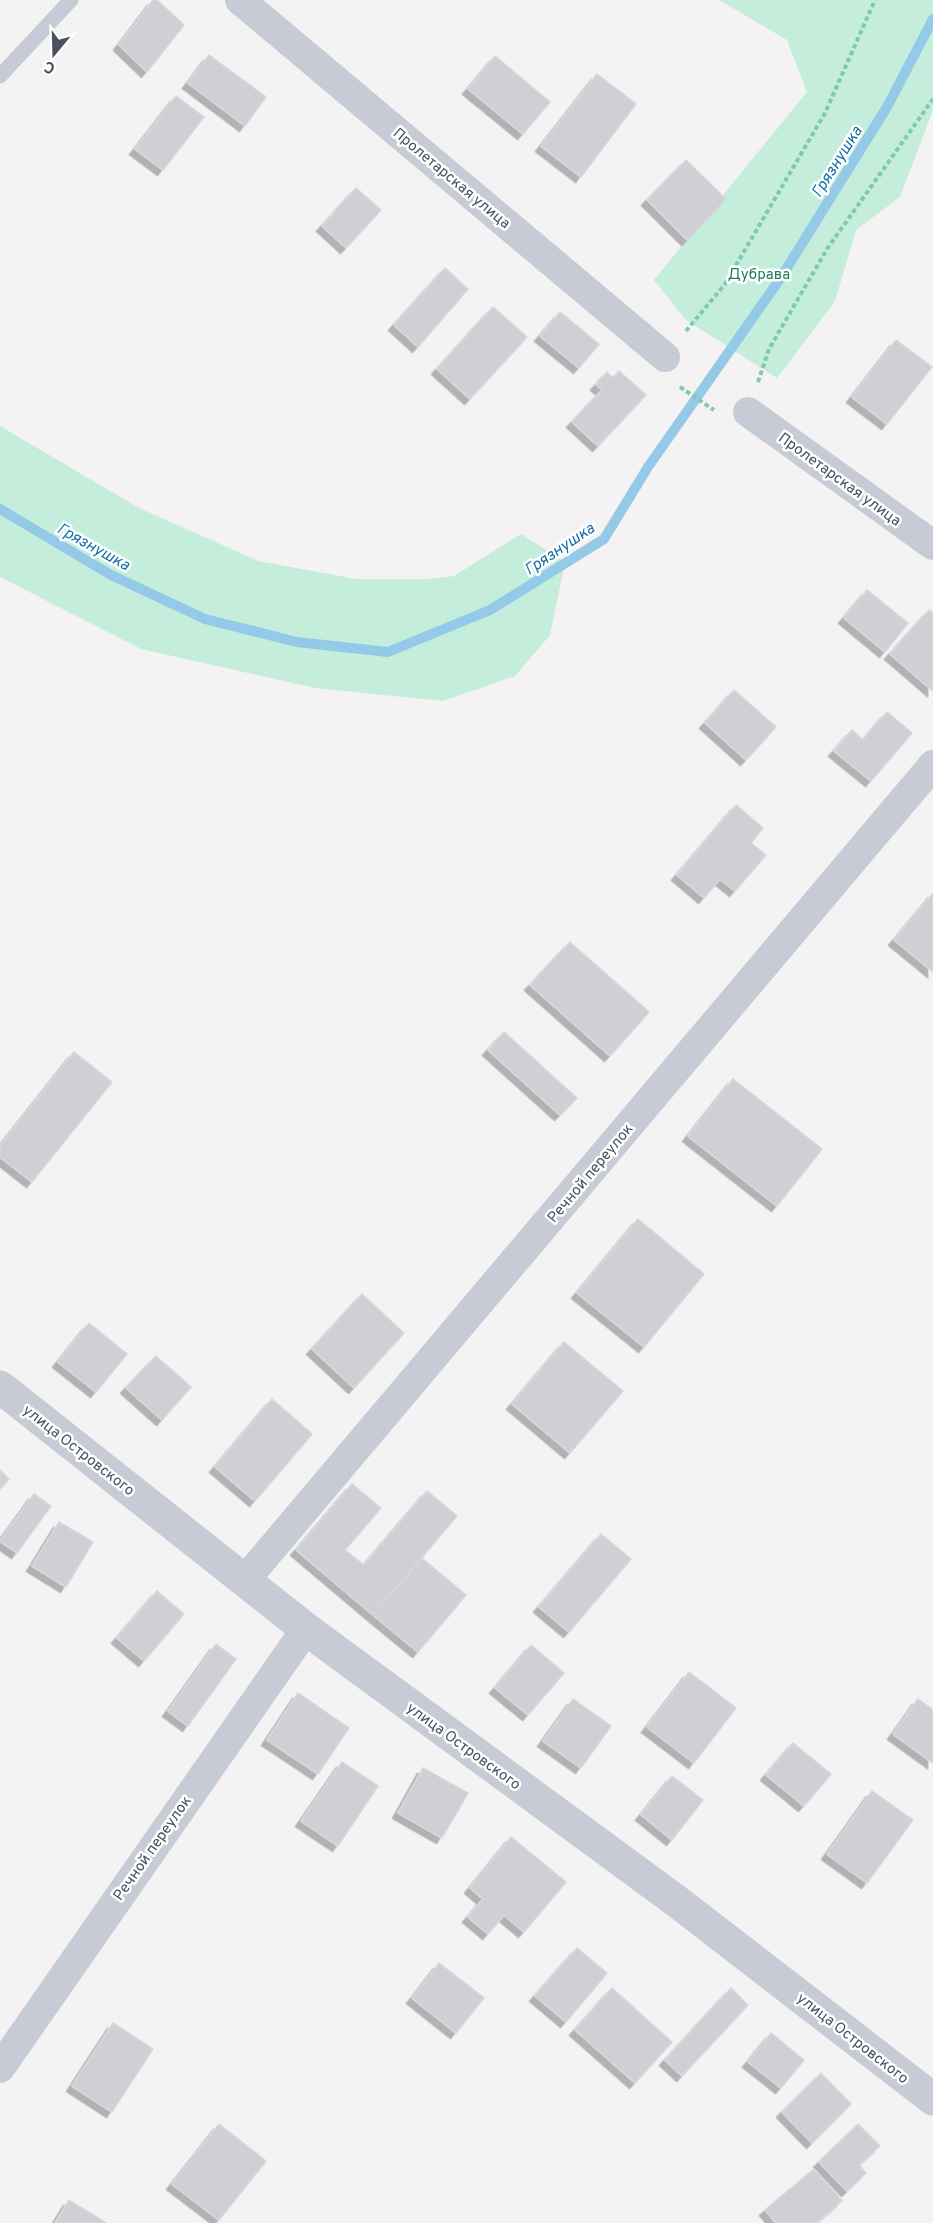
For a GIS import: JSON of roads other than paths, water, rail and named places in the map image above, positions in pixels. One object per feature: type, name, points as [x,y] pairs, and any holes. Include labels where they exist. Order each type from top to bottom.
[{"type":"street","name":"Пролетарская улица","points":[[240,0],[668,369]]},
{"type":"street","name":"Пролетарская улица","points":[[748,412],[933,545]]},
{"type":"street","name":"Речной переулок","points":[[245,1580],[933,765]]},
{"type":"street","name":"улица Островского","points":[[0,1387],[306,1629],[675,1900],[933,2100]]},
{"type":"street","name":"Речной переулок","points":[[0,2068],[306,1629]]},
{"type":"lane","points":[[0,76],[71,0]]},
{"type":"waterway","name":"Грязнушка","points":[[0,509],[111,575],[205,619],[297,642],[388,652],[490,610],[604,539],[648,467],[780,279],[887,107],[933,19]]},
{"type":"park label","name":"Дубрава","points":[[759,274]]}]
